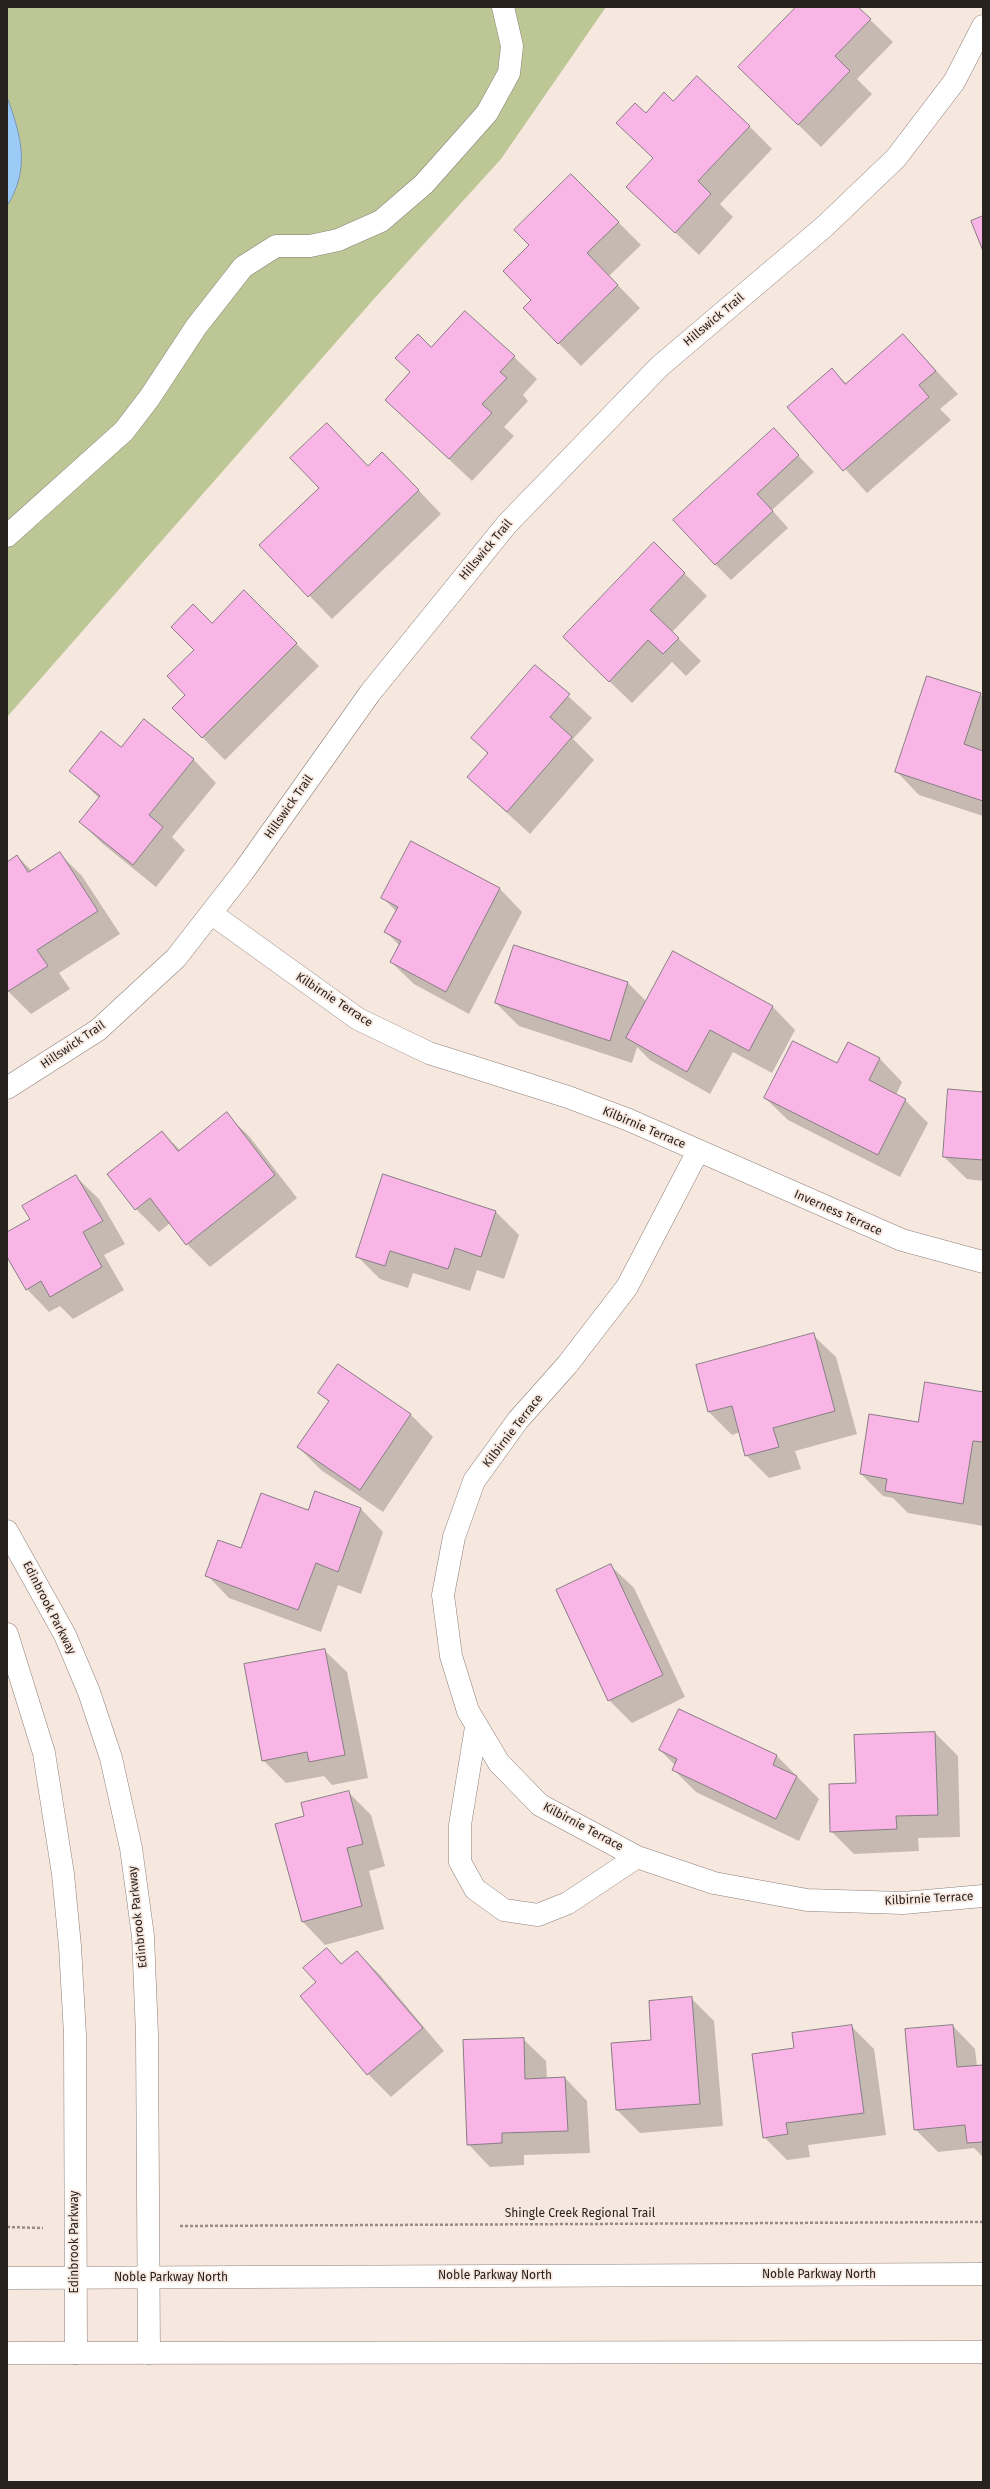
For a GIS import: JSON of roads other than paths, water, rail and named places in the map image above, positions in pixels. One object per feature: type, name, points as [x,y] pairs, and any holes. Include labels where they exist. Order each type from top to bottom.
[{"type":"street","points":[[7,536],[56,494],[124,431],[150,397],[196,326],[243,266],[276,246],[310,246],[331,242],[381,221],[424,184],[487,113],[509,73],[512,46],[503,7]]},
{"type":"street","name":"Hillswick Trail","points":[[7,1088],[98,1030],[176,958],[212,914],[370,693],[507,524],[660,366],[825,226],[896,158],[954,82],[983,26]]},
{"type":"street","name":"Kilbirnie Terrace","points":[[212,914],[358,1019],[429,1053],[574,1100],[629,1120],[698,1151],[627,1287],[567,1365],[518,1420],[474,1481],[454,1537],[443,1596],[451,1656],[468,1711],[476,1727],[500,1763],[540,1805],[637,1856],[714,1883],[807,1900],[903,1903],[983,1896]]},
{"type":"street","name":"Inverness Terrace","points":[[698,1151],[902,1240],[983,1262]]},
{"type":"street","name":"Edinbrook Parkway","points":[[7,1531],[65,1635],[89,1692],[111,1758],[131,1848],[143,1936],[147,2035],[150,2278],[149,2353]]},
{"type":"street","name":"Edinbrook Parkway","points":[[7,1634],[44,1753],[63,1874],[68,1924],[75,2035],[76,2353]]},
{"type":"street","points":[[476,1727],[460,1825],[460,1862],[475,1889],[504,1910],[538,1915],[568,1903],[637,1856]]},
{"type":"street","name":"Noble Parkway North","points":[[7,2278],[983,2274]]},
{"type":"street","points":[[7,2353],[983,2352]]},
{"type":"water","points":[[7,97],[19,139],[21,165],[19,178],[7,206]]}]
